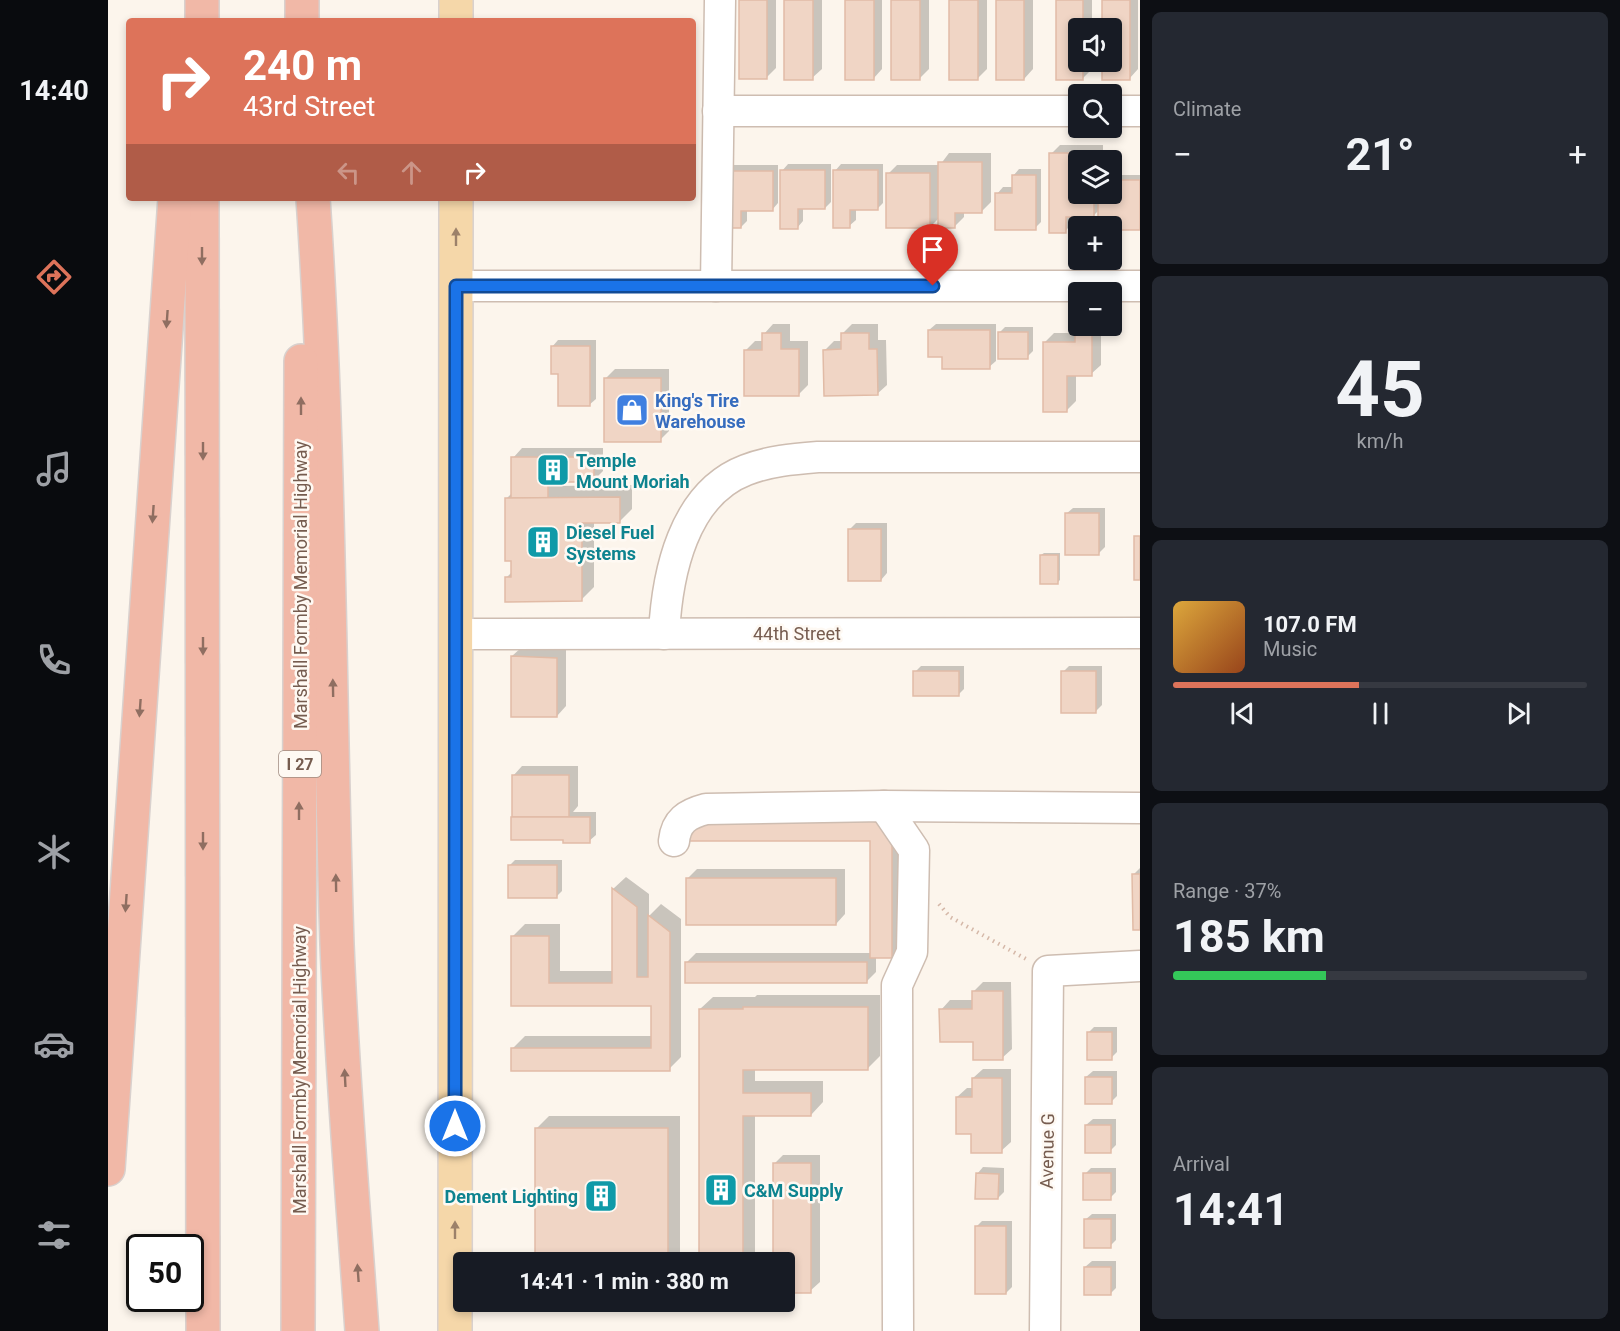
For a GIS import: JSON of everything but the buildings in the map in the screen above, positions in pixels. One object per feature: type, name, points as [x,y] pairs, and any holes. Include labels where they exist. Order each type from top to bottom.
[{"type":"highway","points":[[202,0],[202,18]]},
{"type":"highway","points":[[302,0],[302,18]]},
{"type":"highway","points":[[108,1169],[175,201]]},
{"type":"highway","points":[[202,201],[202,1331]]},
{"type":"highway","name":"Marshall Formby Memorial Highway","points":[[298,1331],[302,201]]},
{"type":"highway","points":[[313,201],[321,318],[332,648],[338,945],[362,1331]]},
{"type":"main road","points":[[456,0],[456,18]]},
{"type":"main road","points":[[455,1331],[456,201]]},
{"type":"street","points":[[716,286],[720,0]]},
{"type":"street","points":[[718,111],[1068,111]]},
{"type":"street","points":[[1122,111],[1140,111]]},
{"type":"street","points":[[456,286],[1140,286]]},
{"type":"street","points":[[664,634],[665,613],[679,547],[701,504],[720,485],[744,471],[789,459],[818,457],[1140,457]]},
{"type":"street","name":"44th Street","points":[[455,634],[1140,633]]},
{"type":"street","points":[[885,806],[914,850],[912,952],[897,985],[898,1331]]},
{"type":"street","points":[[674,841],[680,821],[690,813],[706,809],[885,806],[1140,808]]},
{"type":"street","points":[[1048,971],[1140,966]]},
{"type":"street","name":"Avenue G","points":[[1045,1331],[1048,971]]},
{"type":"path","points":[[937,902],[950,917],[1048,971]]},
{"type":"place","name":"King's Tire Warehouse","points":[[632,410]]},
{"type":"place","name":"Temple Mount Moriah","points":[[553,470]]},
{"type":"place","name":"Diesel Fuel Systems","points":[[543,542]]},
{"type":"place","name":"C&M Supply","points":[[721,1190]]},
{"type":"place","name":"Dement Lighting","points":[[601,1196]]},
{"type":"route","points":[[455,1126],[456,286],[933,286]]}]
